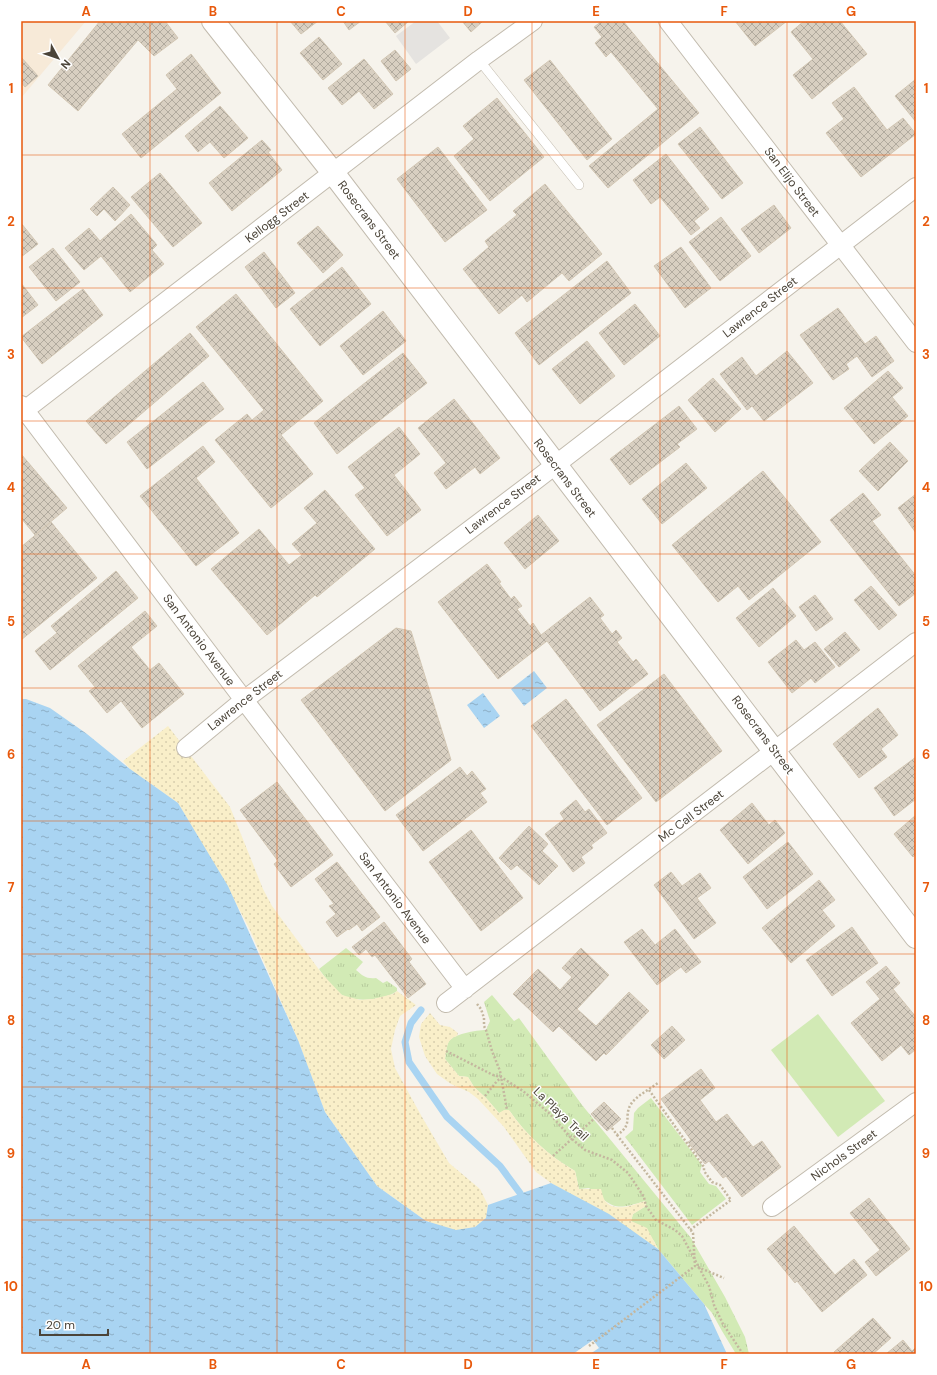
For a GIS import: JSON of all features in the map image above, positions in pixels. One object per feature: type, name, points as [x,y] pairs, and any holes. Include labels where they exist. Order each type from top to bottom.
[{"type":"street","name":"Rosecrans Street","points":[[213,21],[334,174],[916,937]]},
{"type":"street","name":"Kellogg Street","points":[[22,409],[334,174],[479,60],[533,21]]},
{"type":"street","name":"San Elijo Street","points":[[668,21],[916,343]]},
{"type":"street","name":"Lawrence Street","points":[[186,748],[244,700],[916,187]]},
{"type":"street","name":"San Antonio Avenue","points":[[22,409],[465,989]]},
{"type":"street","name":"Mc Call Street","points":[[446,1003],[916,642]]},
{"type":"street","name":"Nichols Street","points":[[772,1208],[916,1102]]},
{"type":"lane","points":[[479,60],[578,185]]},
{"type":"path","points":[[465,989],[481,1009],[484,1018],[484,1026],[501,1077],[507,1110]]},
{"type":"path","name":"La Playa Trail","points":[[446,1051],[492,1075],[501,1077],[523,1091],[549,1113],[572,1139],[585,1150],[612,1160],[628,1173],[644,1197],[646,1206],[656,1220],[675,1230],[682,1236],[709,1286],[714,1305],[723,1324],[743,1354]]},
{"type":"path","points":[[485,1096],[501,1077]]},
{"type":"path","points":[[617,1135],[627,1126],[631,1104],[659,1082]]},
{"type":"path","points":[[649,1090],[704,1167],[704,1172],[712,1182],[720,1185],[731,1200],[690,1230]]},
{"type":"path","points":[[553,1156],[595,1118]]},
{"type":"path","points":[[612,1128],[693,1233],[694,1266]]},
{"type":"path","points":[[694,1266],[724,1278]]},
{"type":"path","points":[[589,1346],[694,1266]]},
{"type":"shaded area","points":[[21,21],[86,21],[21,98]]},
{"type":"shaded area","points":[[416,21],[437,21],[450,38],[416,64],[396,36]]},
{"type":"green space","points":[[346,948],[363,962],[356,970],[358,972],[367,977],[376,978],[383,983],[387,981],[397,988],[397,991],[385,997],[362,1000],[354,999],[339,993],[319,969]]},
{"type":"green space","points":[[492,995],[514,1021],[519,1018],[582,1105],[691,1238],[725,1297],[745,1337],[749,1354],[736,1354],[712,1313],[658,1249],[654,1241],[631,1221],[633,1214],[646,1206],[645,1201],[620,1207],[614,1206],[609,1204],[589,1188],[579,1189],[575,1171],[547,1152],[530,1136],[509,1110],[499,1113],[474,1087],[468,1077],[459,1076],[445,1059],[448,1043],[454,1037],[465,1033],[486,1030],[490,1021],[484,1002]]},
{"type":"green space","points":[[818,1014],[885,1101],[838,1137],[771,1050]]},
{"type":"green space","points":[[651,1098],[702,1165],[700,1172],[709,1184],[716,1186],[726,1199],[692,1225],[625,1137],[633,1130],[634,1113]]},
{"type":"sand","points":[[168,726],[230,807],[263,889],[272,906],[323,975],[342,995],[360,1000],[373,999],[393,994],[397,991],[416,1005],[400,1016],[395,1030],[391,1049],[395,1068],[449,1163],[480,1189],[488,1205],[486,1218],[475,1227],[456,1231],[426,1221],[377,1186],[325,1112],[298,1040],[249,928],[227,886],[178,803],[130,769],[123,761]]},
{"type":"sand","points":[[430,1013],[440,1025],[450,1027],[458,1033],[457,1036],[453,1037],[449,1042],[445,1059],[459,1076],[468,1077],[474,1087],[499,1113],[504,1110],[509,1110],[530,1136],[547,1152],[575,1171],[579,1189],[601,1189],[605,1201],[614,1207],[624,1207],[645,1201],[646,1206],[633,1214],[631,1221],[647,1228],[658,1249],[636,1234],[551,1183],[536,1172],[504,1127],[478,1099],[469,1092],[451,1084],[437,1074],[425,1056],[419,1037],[421,1024]]},
{"type":"water","points":[[534,671],[547,688],[524,706],[511,689]]},
{"type":"water","points":[[483,693],[500,716],[484,728],[467,705]]},
{"type":"water","points":[[21,699],[26,699],[50,708],[87,734],[130,769],[178,803],[228,886],[298,1040],[325,1112],[377,1186],[426,1221],[456,1230],[475,1227],[486,1218],[488,1205],[551,1183],[609,1214],[658,1249],[704,1304],[727,1354],[21,1354]]},
{"type":"pier","points":[[593,1340],[599,1348],[590,1354],[573,1354]]},
{"type":"building","points":[[100,21],[165,21],[178,38],[154,56],[138,40],[78,111],[48,85]]},
{"type":"building","points":[[290,21],[318,21],[301,34]]},
{"type":"building","points":[[343,21],[361,21],[349,30]]},
{"type":"building","points":[[385,21],[409,21],[395,33]]},
{"type":"building","points":[[462,21],[483,21],[471,32]]},
{"type":"building","points":[[602,21],[623,21],[699,113],[608,188],[589,166],[658,109],[611,52],[606,57],[595,43],[602,37],[594,27]]},
{"type":"building","points":[[735,21],[787,21],[755,46]]},
{"type":"building","points":[[804,21],[840,21],[867,54],[812,99],[793,75],[813,59],[791,32]]},
{"type":"building","points":[[319,37],[342,64],[323,80],[300,53]]},
{"type":"building","points":[[395,50],[411,69],[396,81],[381,61]]},
{"type":"building","points":[[191,54],[221,93],[141,158],[122,134],[177,89],[166,75]]},
{"type":"building","points":[[21,57],[38,76],[25,87],[21,82]]},
{"type":"building","points":[[364,59],[393,94],[374,109],[359,91],[342,105],[328,88]]},
{"type":"building","points":[[550,60],[612,139],[587,160],[524,80]]},
{"type":"building","points":[[916,79],[916,122],[895,96]]},
{"type":"building","points":[[854,87],[887,130],[903,118],[916,134],[861,177],[826,133],[844,119],[832,103]]},
{"type":"building","points":[[497,98],[544,157],[490,201],[454,156],[474,139],[463,126]]},
{"type":"building","points":[[220,106],[248,138],[224,158],[210,142],[198,152],[185,136]]},
{"type":"building","points":[[700,127],[743,183],[722,199],[678,144]]},
{"type":"building","points":[[262,140],[271,150],[268,152],[282,170],[232,211],[209,183]]},
{"type":"building","points":[[438,147],[487,210],[445,242],[397,179]]},
{"type":"building","points":[[666,154],[709,209],[694,221],[700,228],[691,235],[660,197],[651,204],[633,180]]},
{"type":"building","points":[[160,173],[202,223],[173,247],[131,197]]},
{"type":"building","points":[[545,184],[602,254],[569,281],[562,273],[527,302],[522,295],[499,314],[463,269],[489,247],[485,241],[517,215],[513,211]]},
{"type":"building","points":[[113,187],[130,205],[115,221],[104,209],[97,216],[90,209]]},
{"type":"building","points":[[774,205],[791,228],[759,253],[741,229]]},
{"type":"building","points":[[131,214],[157,245],[152,250],[164,264],[130,292],[101,256],[84,270],[65,248],[89,228],[100,241]]},
{"type":"building","points":[[721,217],[751,256],[720,281],[689,242]]},
{"type":"building","points":[[21,223],[38,244],[21,257]]},
{"type":"building","points":[[318,226],[343,255],[323,273],[297,243]]},
{"type":"building","points":[[681,247],[711,288],[685,308],[654,266]]},
{"type":"building","points":[[53,248],[80,282],[56,301],[29,267]]},
{"type":"building","points":[[264,252],[295,293],[276,308],[245,267]]},
{"type":"building","points":[[607,261],[631,293],[539,365],[515,333]]},
{"type":"building","points":[[342,267],[371,304],[320,346],[290,309]]},
{"type":"building","points":[[21,283],[38,305],[21,318]]},
{"type":"building","points":[[83,289],[103,315],[42,364],[21,337]]},
{"type":"building","points":[[236,294],[323,401],[281,435],[313,474],[271,508],[215,440],[247,414],[252,420],[264,410],[196,327]]},
{"type":"building","points":[[635,304],[660,336],[624,365],[599,333]]},
{"type":"building","points":[[838,308],[865,344],[876,336],[894,361],[872,377],[857,356],[846,364],[849,369],[833,380],[800,335]]},
{"type":"building","points":[[383,311],[406,341],[363,375],[340,346]]},
{"type":"building","points":[[190,333],[209,356],[106,444],[86,421]]},
{"type":"building","points":[[587,341],[615,376],[580,404],[552,369]]},
{"type":"building","points":[[787,351],[813,383],[764,421],[752,406],[747,410],[720,374],[742,357],[756,376]]},
{"type":"building","points":[[403,353],[427,383],[337,454],[314,423]]},
{"type":"building","points":[[888,371],[903,388],[892,397],[908,416],[874,444],[844,408]]},
{"type":"building","points":[[713,378],[741,409],[715,432],[688,400]]},
{"type":"building","points":[[203,382],[224,409],[147,469],[127,442]]},
{"type":"building","points":[[454,399],[500,458],[480,474],[475,467],[446,489],[434,473],[446,463],[418,428]]},
{"type":"building","points":[[679,406],[697,429],[677,444],[680,447],[630,485],[610,459]]},
{"type":"building","points":[[399,427],[420,454],[394,475],[421,510],[387,536],[355,495],[365,488],[348,467]]},
{"type":"building","points":[[890,442],[908,461],[878,491],[859,471]]},
{"type":"building","points":[[203,446],[215,462],[196,478],[239,533],[196,566],[140,496]]},
{"type":"building","points":[[21,454],[67,508],[35,535],[21,518],[21,498],[23,497],[21,494]]},
{"type":"building","points":[[686,463],[707,488],[662,524],[642,499]]},
{"type":"building","points":[[763,471],[821,542],[749,600],[738,586],[718,602],[672,545]]},
{"type":"building","points":[[325,490],[375,549],[317,597],[315,595],[267,635],[211,569],[259,529],[289,565],[302,555],[292,544],[317,523],[304,508]]},
{"type":"building","points":[[863,493],[881,515],[872,521],[916,576],[916,593],[899,606],[830,520]]},
{"type":"building","points":[[916,494],[916,533],[898,508]]},
{"type":"building","points":[[538,515],[559,541],[525,569],[504,543]]},
{"type":"building","points":[[51,522],[97,578],[21,640],[21,547]]},
{"type":"building","points":[[487,564],[501,582],[499,583],[511,599],[514,596],[522,606],[517,609],[530,626],[533,623],[541,635],[590,597],[604,615],[600,618],[612,634],[616,630],[622,638],[617,642],[633,662],[636,659],[648,674],[600,711],[547,641],[498,679],[438,602]]},
{"type":"building","points":[[116,571],[138,598],[50,670],[35,651],[57,633],[51,626]]},
{"type":"building","points":[[871,586],[897,615],[879,630],[854,600]]},
{"type":"building","points":[[773,588],[796,616],[759,647],[736,618]]},
{"type":"building","points":[[815,595],[833,619],[816,631],[799,607]]},
{"type":"building","points":[[145,611],[157,626],[131,647],[150,670],[159,663],[184,694],[142,728],[121,701],[107,713],[89,691],[95,687],[78,666]]},
{"type":"building","points":[[396,628],[411,631],[451,760],[385,811],[301,700]]},
{"type":"building","points":[[845,632],[860,650],[839,667],[824,649]]},
{"type":"building","points":[[796,640],[804,650],[815,642],[835,667],[815,683],[811,678],[792,693],[768,662]]},
{"type":"building","points":[[664,674],[722,751],[656,802],[597,725]]},
{"type":"building","points":[[566,699],[642,798],[607,825],[531,726]]},
{"type":"building","points":[[878,708],[898,735],[881,749],[887,757],[859,778],[833,744]]},
{"type":"building","points":[[916,757],[916,799],[894,816],[874,788]]},
{"type":"building","points":[[460,767],[467,776],[472,771],[486,789],[480,793],[487,802],[423,851],[396,815]]},
{"type":"building","points":[[277,782],[333,855],[291,887],[274,864],[278,861],[240,810]]},
{"type":"building","points":[[576,800],[585,812],[589,809],[607,833],[591,845],[593,848],[581,857],[585,863],[573,872],[545,834],[564,819],[560,813]]},
{"type":"building","points":[[752,803],[769,825],[775,820],[785,833],[748,864],[720,830]]},
{"type":"building","points":[[916,815],[916,854],[913,857],[894,834]]},
{"type":"building","points":[[529,826],[548,844],[542,851],[558,866],[539,885],[517,865],[511,870],[499,858]]},
{"type":"building","points":[[471,830],[523,898],[481,931],[429,862]]},
{"type":"building","points":[[788,842],[813,874],[767,909],[743,877]]},
{"type":"building","points":[[337,862],[380,917],[362,931],[357,924],[337,937],[326,922],[336,914],[329,906],[334,904],[315,879]]},
{"type":"building","points":[[671,872],[682,886],[700,873],[711,888],[697,898],[716,923],[694,939],[654,885]]},
{"type":"building","points":[[819,880],[835,900],[822,910],[835,926],[791,963],[762,928]]},
{"type":"building","points":[[384,922],[412,959],[409,962],[426,984],[408,998],[375,955],[372,957],[366,949],[359,955],[352,947]]},
{"type":"building","points":[[852,927],[878,963],[832,996],[806,960]]},
{"type":"building","points":[[642,929],[655,945],[675,929],[701,962],[686,973],[681,967],[657,985],[624,942]]},
{"type":"building","points":[[581,948],[609,975],[577,1009],[596,1026],[629,992],[649,1011],[606,1055],[604,1053],[596,1061],[559,1026],[553,1032],[513,994],[538,969],[560,990],[572,977],[562,968]]},
{"type":"building","points":[[886,966],[900,983],[893,989],[916,1017],[916,1049],[909,1055],[901,1045],[882,1061],[851,1023],[880,999],[866,982]]},
{"type":"building","points":[[672,1026],[685,1040],[664,1059],[651,1045]]},
{"type":"building","points":[[701,1069],[715,1088],[700,1100],[716,1122],[727,1114],[753,1147],[762,1141],[781,1167],[742,1197],[726,1176],[723,1178],[709,1161],[705,1164],[688,1142],[691,1140],[661,1099]]},
{"type":"building","points":[[604,1102],[621,1119],[607,1131],[591,1114]]},
{"type":"building","points":[[869,1198],[910,1249],[876,1276],[865,1262],[880,1250],[850,1213]]},
{"type":"building","points":[[794,1226],[835,1275],[854,1259],[867,1275],[822,1312],[797,1281],[795,1283],[767,1249]]},
{"type":"building","points":[[873,1318],[891,1338],[873,1354],[835,1354],[834,1352]]},
{"type":"building","points":[[903,1340],[912,1351],[916,1347],[916,1354],[886,1354]]},
{"type":"waterway","points":[[421,1010],[411,1023],[405,1042],[409,1062],[447,1117],[500,1166],[520,1193]]}]
